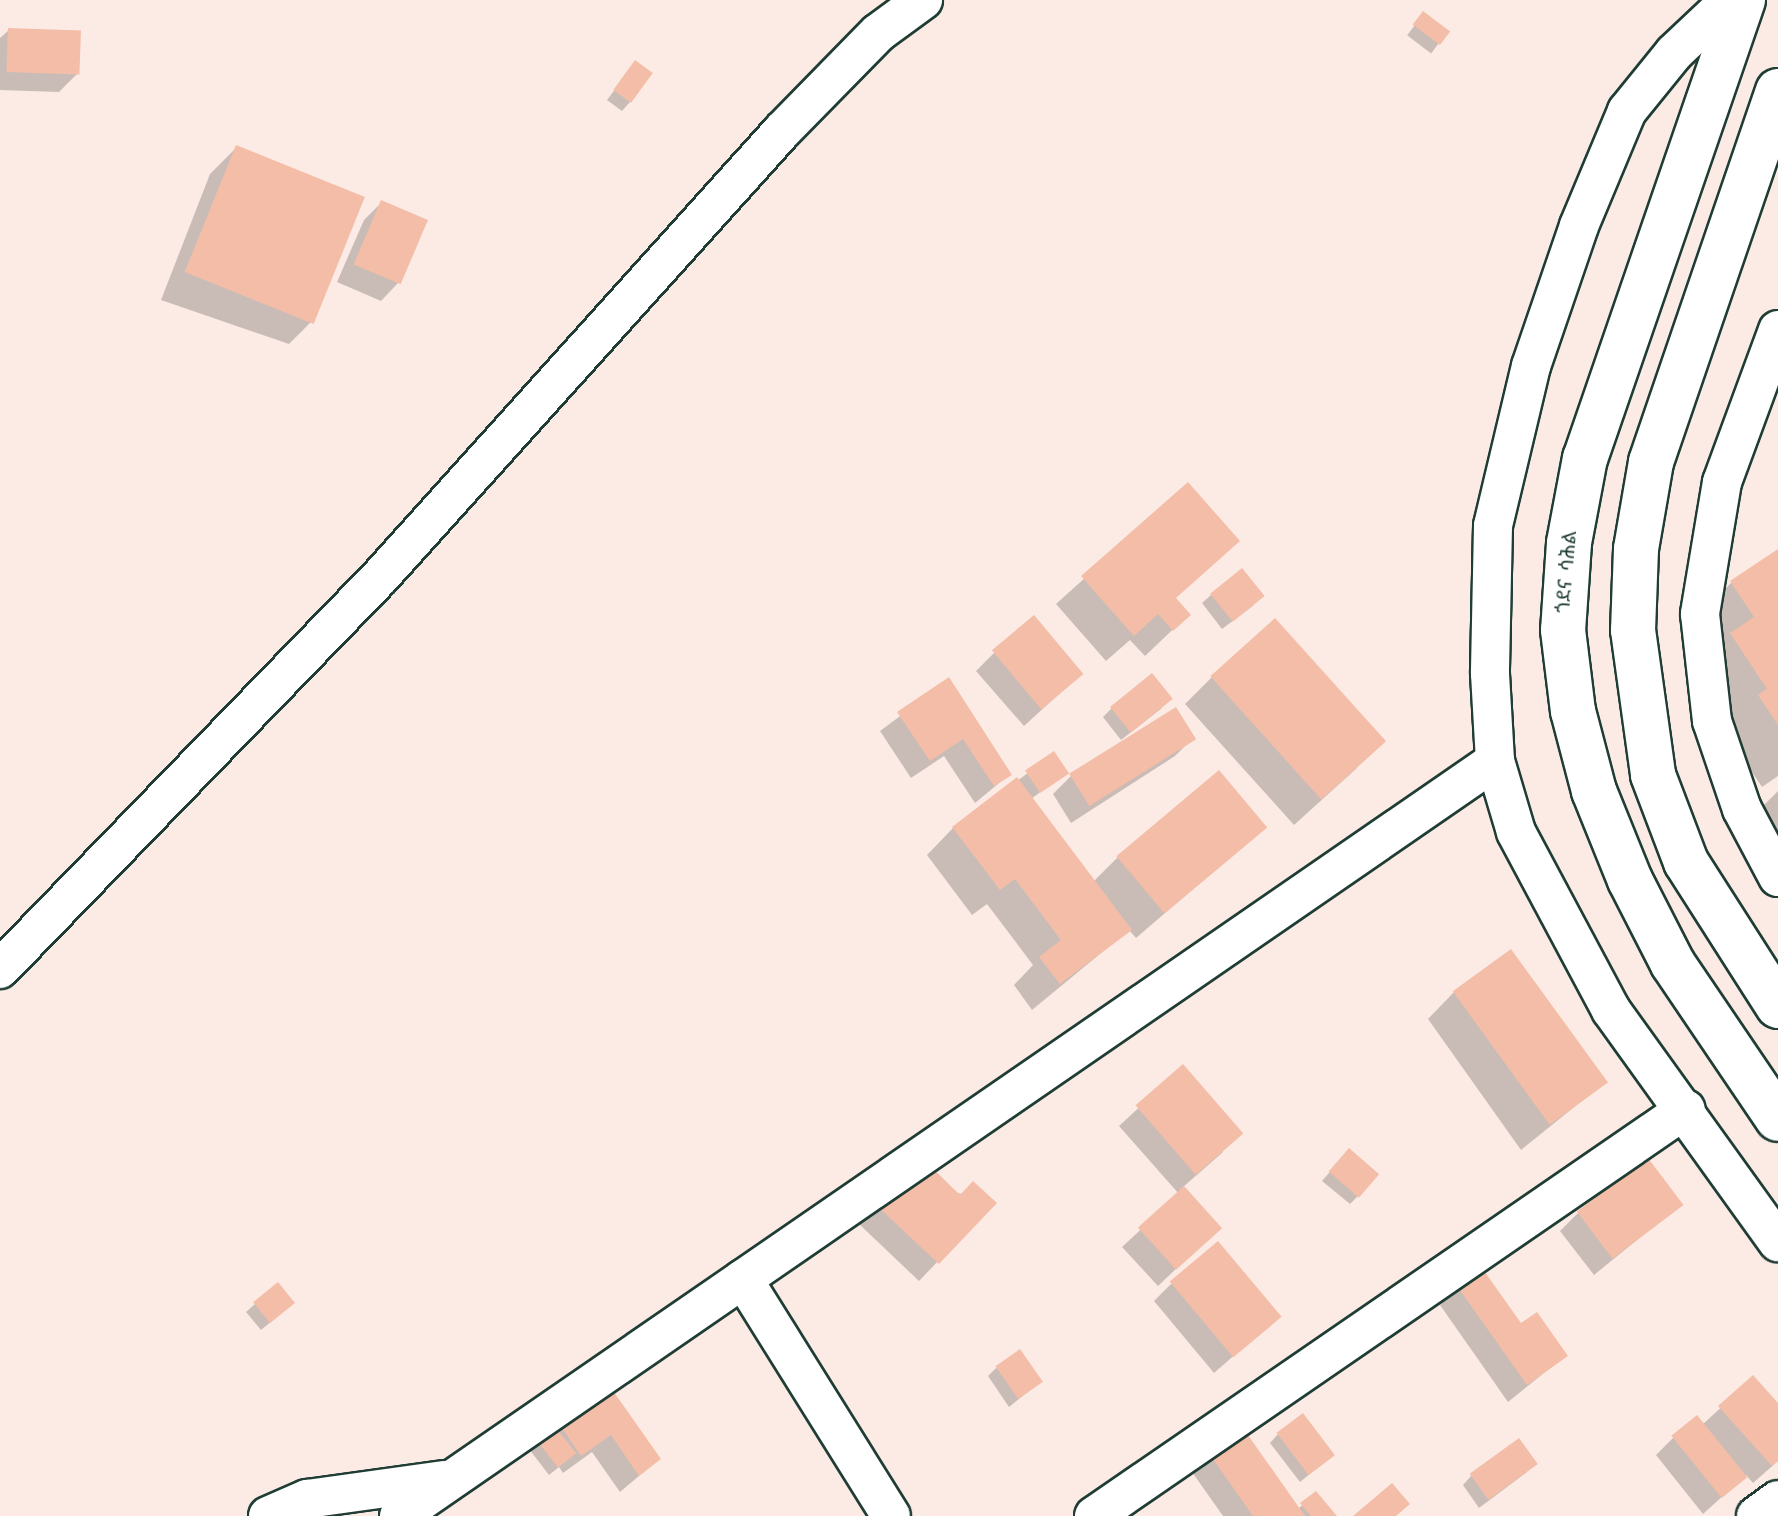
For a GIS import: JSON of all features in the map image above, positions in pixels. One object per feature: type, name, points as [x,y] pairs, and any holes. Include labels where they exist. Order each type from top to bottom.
[{"type":"highway","name":"ጎደና ሳሕል","points":[[1743,0],[1585,458],[1569,543],[1563,630],[1573,711],[1594,791],[1630,880],[1673,964],[1778,1119]]},
{"type":"highway","points":[[1774,994],[1686,862],[1653,775],[1633,630],[1636,549],[1651,462],[1778,91]]},
{"type":"street","points":[[0,969],[381,576],[782,131],[878,33],[923,0]]},
{"type":"street","points":[[1730,0],[1674,53],[1627,111],[1579,226],[1531,366],[1493,526],[1490,674],[1495,761],[1516,832],[1560,919],[1611,1010],[1686,1109],[1778,1242]]},
{"type":"street","points":[[1778,330],[1722,482],[1700,614],[1712,721],[1742,809],[1778,877]]},
{"type":"street","points":[[399,1516],[1495,761]]},
{"type":"street","points":[[1094,1516],[1686,1109]]},
{"type":"street","points":[[743,1279],[891,1516]]},
{"type":"street","points":[[268,1516],[307,1499],[453,1479]]},
{"type":"street","points":[[1756,1516],[1778,1500]]},
{"type":"building","points":[[1423,11],[1450,31],[1440,45],[1413,25]]},
{"type":"building","points":[[8,28],[81,31],[79,75],[6,72]]},
{"type":"building","points":[[635,60],[653,73],[631,103],[613,90]]},
{"type":"building","points":[[236,145],[365,197],[314,324],[185,272]]},
{"type":"building","points":[[381,200],[428,220],[401,284],[354,264]]},
{"type":"building","points":[[1188,482],[1240,541],[1176,598],[1191,615],[1173,631],[1158,614],[1134,636],[1081,576]]},
{"type":"building","points":[[1778,549],[1778,725],[1758,695],[1767,689],[1730,633],[1754,617],[1730,581]]},
{"type":"building","points":[[1242,568],[1265,596],[1233,622],[1210,594]]},
{"type":"building","points":[[1034,615],[1083,674],[1041,709],[992,650]]},
{"type":"building","points":[[1275,618],[1386,741],[1321,800],[1210,676]]},
{"type":"building","points":[[1152,673],[1173,699],[1131,733],[1110,707]]},
{"type":"building","points":[[949,677],[1012,775],[994,786],[963,739],[930,761],[897,712]]},
{"type":"building","points":[[1176,707],[1196,739],[1089,806],[1069,774]]},
{"type":"building","points":[[1054,751],[1069,773],[1040,793],[1025,771]]},
{"type":"building","points":[[1219,770],[1267,827],[1165,914],[1116,856]]},
{"type":"building","points":[[1017,777],[1132,930],[1060,984],[1039,957],[1061,940],[1015,879],[1000,890],[952,827]]},
{"type":"building","points":[[1511,949],[1608,1082],[1550,1125],[1453,991]]},
{"type":"building","points":[[1183,1064],[1243,1133],[1196,1175],[1135,1105]]},
{"type":"building","points":[[1349,1148],[1379,1174],[1359,1198],[1329,1171]]},
{"type":"building","points":[[921,1157],[960,1195],[973,1181],[997,1203],[939,1264],[876,1205]]},
{"type":"building","points":[[1648,1158],[1684,1205],[1612,1259],[1577,1212]]},
{"type":"building","points":[[1184,1186],[1222,1228],[1176,1270],[1138,1227]]},
{"type":"building","points":[[1218,1241],[1282,1317],[1233,1357],[1170,1281]]},
{"type":"building","points":[[1482,1268],[1521,1323],[1537,1312],[1568,1356],[1527,1385],[1457,1286]]},
{"type":"building","points":[[278,1282],[295,1303],[270,1323],[253,1302]]},
{"type":"building","points":[[1020,1349],[1043,1382],[1018,1399],[995,1366]]},
{"type":"building","points":[[1753,1375],[1778,1403],[1778,1461],[1772,1466],[1718,1406]]},
{"type":"building","points":[[611,1388],[661,1459],[639,1476],[611,1435],[581,1456],[560,1425]]},
{"type":"building","points":[[1303,1413],[1335,1455],[1309,1475],[1277,1433]]},
{"type":"building","points":[[1697,1415],[1747,1477],[1722,1498],[1671,1436]]},
{"type":"building","points":[[554,1425],[576,1453],[558,1468],[536,1439]]},
{"type":"building","points":[[1243,1428],[1305,1516],[1253,1516],[1208,1452]]},
{"type":"building","points":[[1519,1438],[1538,1464],[1488,1500],[1470,1474]]},
{"type":"building","points":[[1392,1483],[1410,1504],[1396,1516],[1353,1516]]},
{"type":"building","points":[[1316,1491],[1337,1516],[1311,1516],[1300,1503]]}]
